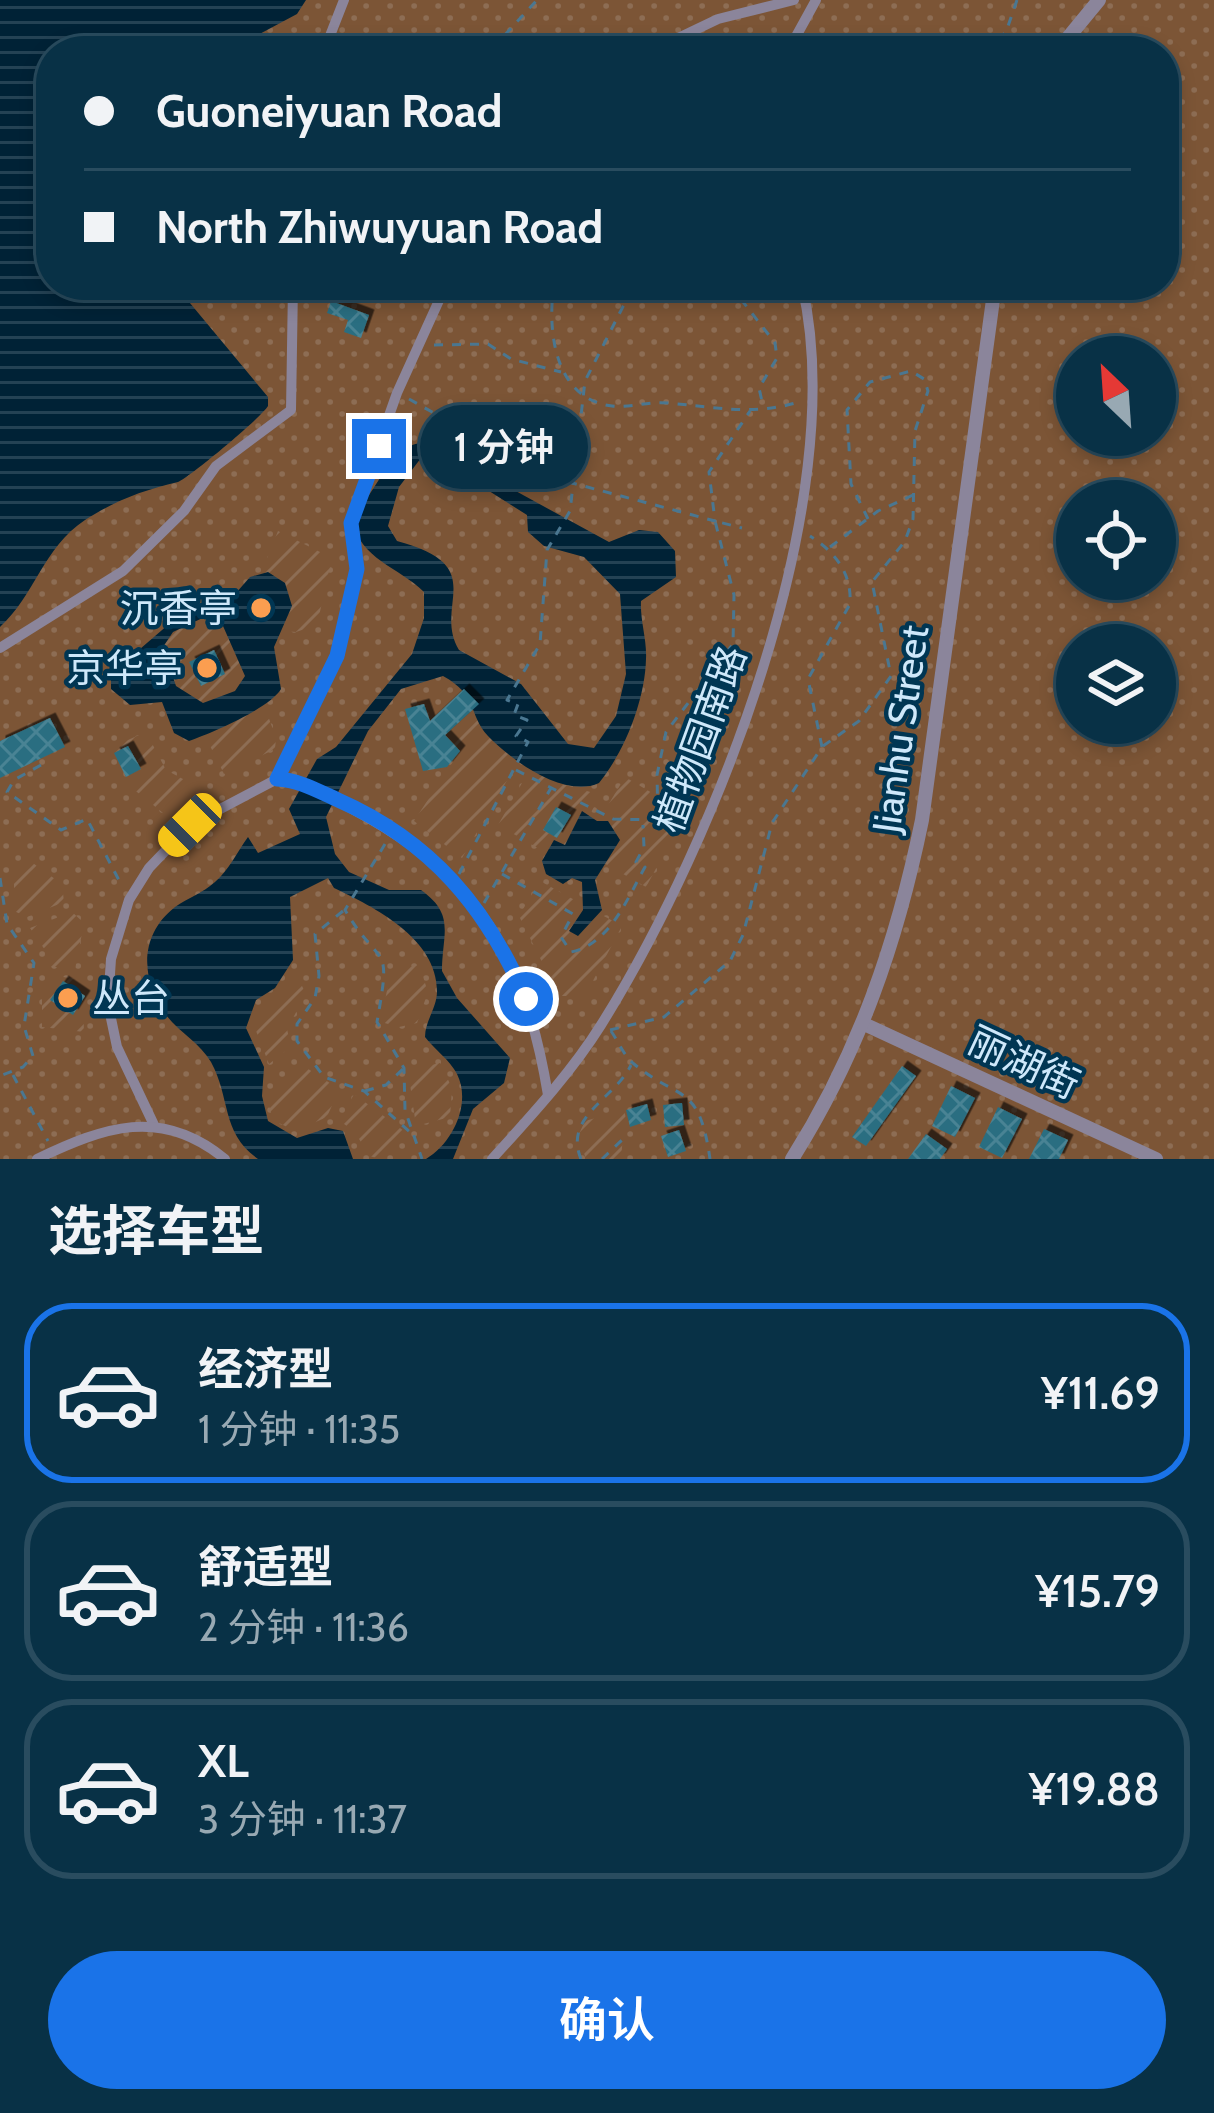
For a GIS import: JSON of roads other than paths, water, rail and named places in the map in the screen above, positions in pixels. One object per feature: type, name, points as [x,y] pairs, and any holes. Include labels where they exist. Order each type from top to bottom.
[{"type":"street","points":[[330,36],[344,0]]},
{"type":"street","points":[[683,36],[718,20],[794,0]]},
{"type":"street","points":[[796,36],[816,0]]},
{"type":"street","points":[[1070,36],[1100,0]]},
{"type":"street","points":[[0,648],[123,571],[184,511],[216,466],[291,410],[293,300]]},
{"type":"street","points":[[277,779],[337,656],[357,569],[351,523],[397,392],[439,300]]},
{"type":"street","name":"植物园南路","points":[[492,1159],[605,1028],[715,800],[765,654],[798,529],[810,399],[805,300]]},
{"type":"street","name":"Jianhu Street","points":[[792,1159],[864,1024],[889,959],[922,820],[993,300]]},
{"type":"street","points":[[154,1125],[117,1047],[108,1004],[111,959],[129,900],[149,868],[190,825],[277,779],[292,780],[394,829],[456,880],[480,910],[526,999],[548,1096]]},
{"type":"street","name":"丽湖街","points":[[864,1024],[1156,1159]]},
{"type":"street","points":[[37,1159],[110,1127],[154,1125],[205,1142],[225,1159]]},
{"type":"water","points":[[0,0],[306,0],[297,14],[256,36],[36,36],[36,300],[187,300],[268,397],[268,406],[184,479],[119,501],[71,531],[0,627]]},
{"type":"water","points":[[424,441],[609,542],[639,530],[658,532],[675,551],[676,577],[641,601],[646,652],[642,691],[625,741],[599,783],[571,786],[525,766],[488,736],[462,690],[443,676],[401,689],[368,731],[326,817],[335,854],[349,872],[389,890],[421,890],[439,908],[445,926],[442,971],[457,998],[510,1058],[504,1083],[473,1109],[453,1159],[426,1159],[451,1133],[462,1098],[454,1069],[425,1037],[437,991],[434,972],[415,940],[334,888],[328,878],[290,897],[293,960],[275,988],[256,1000],[246,1028],[264,1067],[262,1096],[268,1121],[297,1138],[328,1128],[343,1131],[353,1159],[258,1159],[232,1127],[211,1062],[158,1002],[148,973],[149,945],[163,919],[220,877],[248,837],[258,853],[300,834],[289,809],[317,759],[336,747],[412,654],[424,618],[424,592],[363,544],[353,520],[398,450]],"holes":[[[421,458],[448,465],[527,515],[528,532],[544,546],[584,557],[620,594],[626,674],[616,716],[594,748],[568,744],[521,684],[459,650],[452,633],[451,575],[443,562],[426,551],[397,541],[388,526],[399,487]]]},
{"type":"water","points":[[268,572],[285,583],[292,606],[274,647],[281,689],[275,696],[240,719],[189,741],[174,733],[162,702],[130,705],[111,689],[111,674],[169,624],[229,601],[250,577]],"holes":[[[211,614],[223,626],[245,676],[235,691],[203,703],[176,686],[163,647],[173,632]]]},
{"type":"water","points":[[582,811],[597,821],[608,821],[620,840],[595,880],[602,910],[578,936],[569,931],[583,910],[582,882],[572,878],[563,884],[546,874],[542,861],[554,840],[565,845]]},
{"type":"place","name":"沉香亭","points":[[261,608]]},
{"type":"place","name":"京华亭","points":[[207,668]]},
{"type":"place","name":"丛台","points":[[68,998]]}]
